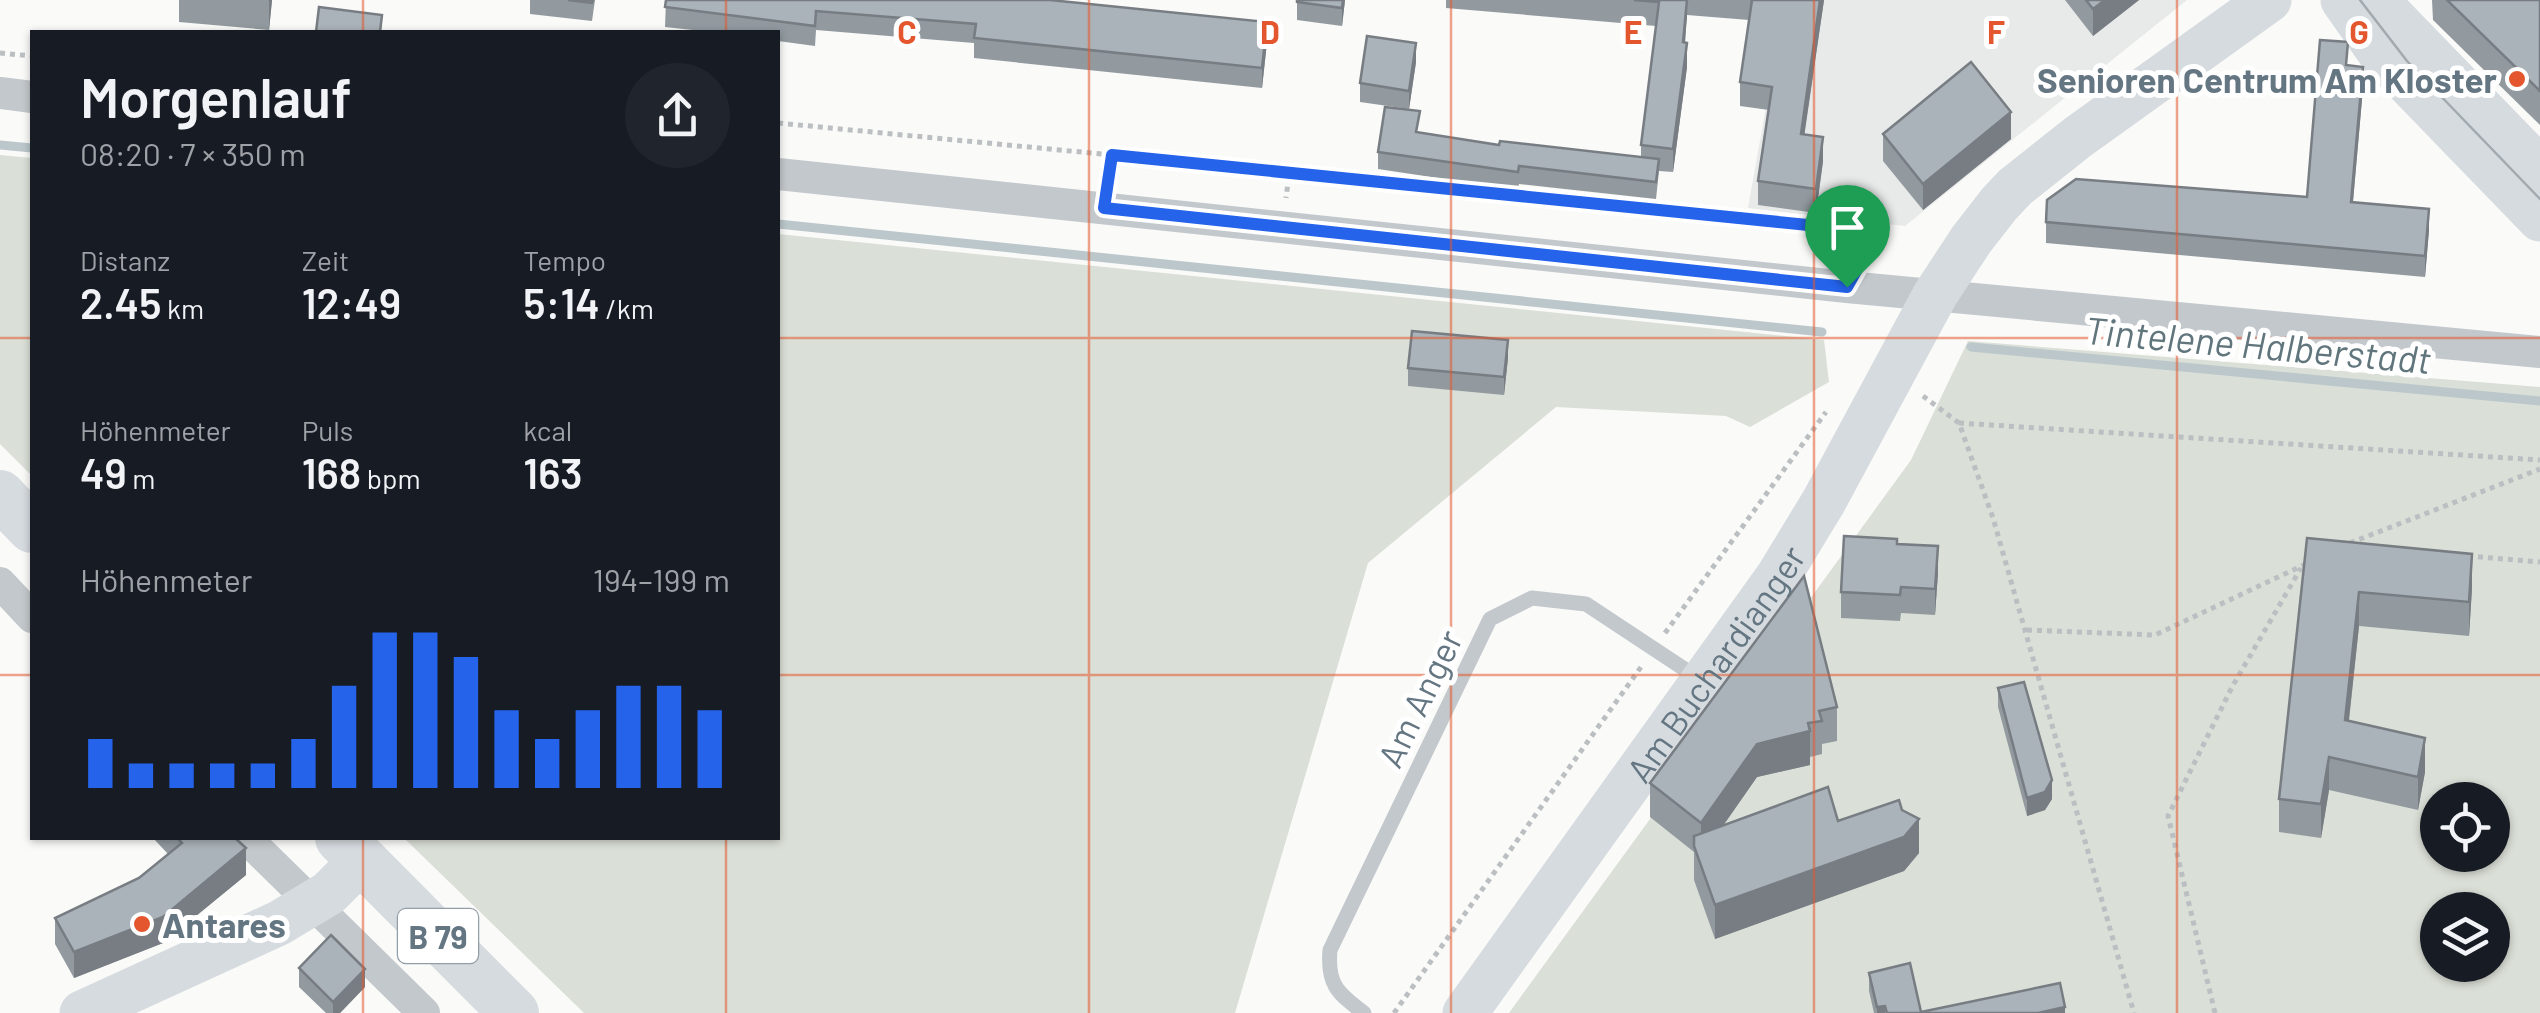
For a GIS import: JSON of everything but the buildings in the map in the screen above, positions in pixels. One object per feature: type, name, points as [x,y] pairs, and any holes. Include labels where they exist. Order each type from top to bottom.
[{"type":"main road","name":"Am Buchardianger","points":[[1465,1013],[1779,575],[1824,501],[1935,295],[1970,240],[2015,187],[2078,136],[2268,0]]},
{"type":"main road","points":[[2342,0],[2383,58],[2540,220]]},
{"type":"main road","points":[[2376,0],[2540,169]]},
{"type":"main road","points":[[0,495],[30,526]]},
{"type":"main road","points":[[82,1013],[313,905],[351,849]]},
{"type":"main road","name":"B 79","points":[[351,849],[514,1013]]},
{"type":"street","points":[[0,93],[30,96]]},
{"type":"street","points":[[780,174],[1847,287],[2540,352]]},
{"type":"street","points":[[0,583],[30,615]]},
{"type":"street","points":[[248,840],[424,1013]]},
{"type":"lane","name":"Am Anger","points":[[1364,1013],[1342,997],[1328,974],[1330,950],[1490,619],[1532,598],[1586,604],[1704,682]]},
{"type":"path","points":[[0,53],[30,56]]},
{"type":"path","points":[[780,124],[1878,232],[1847,287]]},
{"type":"path","points":[[1104,208],[1112,155]]},
{"type":"path","points":[[1281,226],[1289,174]]},
{"type":"path","points":[[1892,374],[1959,423],[2540,460]]},
{"type":"path","points":[[1959,423],[2027,630],[2134,1013]]},
{"type":"path","points":[[2364,547],[2344,546],[2540,469]]},
{"type":"path","points":[[2462,555],[2540,562]]},
{"type":"path","points":[[2027,630],[2156,635],[2316,558]]},
{"type":"path","points":[[2216,1013],[2168,816],[2232,687],[2302,565]]},
{"type":"shaded area","points":[[1785,0],[2187,0],[1905,226],[1748,208]]},
{"type":"shaded area","points":[[0,155],[30,158],[30,474],[0,444]]},
{"type":"shaded area","points":[[780,234],[1824,340],[1829,382],[1750,427],[1726,416],[1556,407],[1368,563],[1235,1013],[584,1013],[406,840],[780,840]]},
{"type":"shaded area","points":[[1968,341],[2540,387],[2540,1013],[1509,1013],[1911,460]]},
{"type":"waterway","name":"Tintelene Halberstadt","points":[[0,145],[30,148]]},
{"type":"waterway","name":"Tintelene Halberstadt","points":[[780,224],[1822,332]]},
{"type":"waterway","name":"Tintelene Halberstadt","points":[[1971,347],[2540,401]]},
{"type":"tram line","points":[[2360,0],[2407,61],[2540,199]]},
{"type":"place","name":"Senioren Centrum Am Kloster","points":[[2517,79]]},
{"type":"place","name":"Antares","points":[[142,924]]},
{"type":"route","points":[[1112,155],[1878,232],[1847,287],[1411,240],[1104,208],[1112,155]]}]
